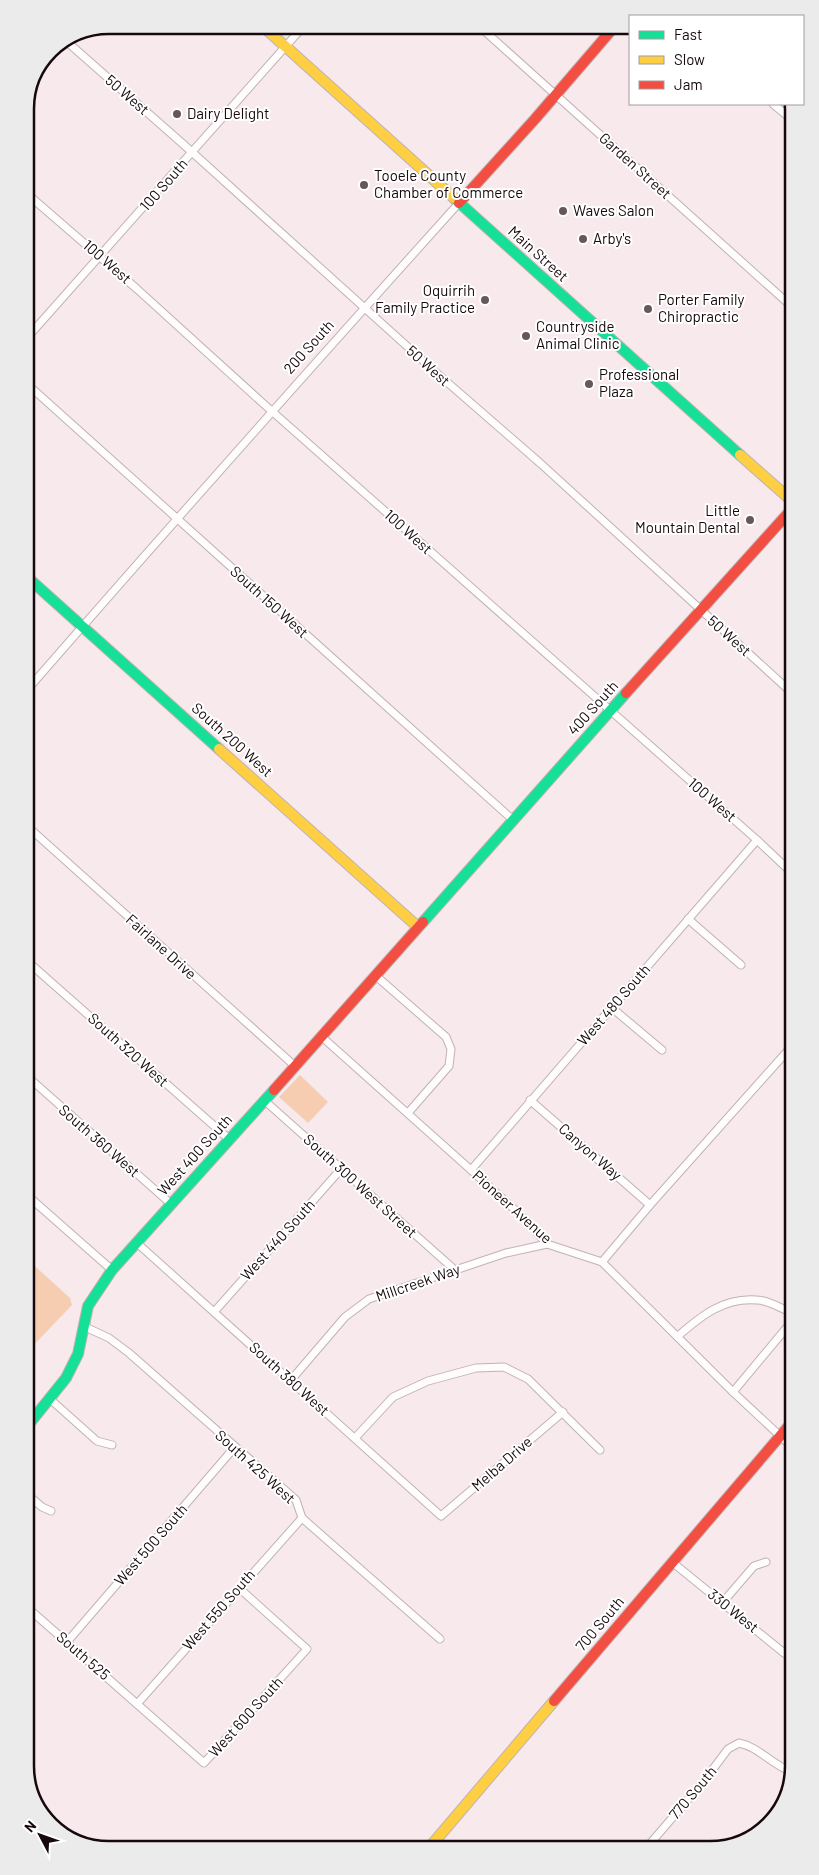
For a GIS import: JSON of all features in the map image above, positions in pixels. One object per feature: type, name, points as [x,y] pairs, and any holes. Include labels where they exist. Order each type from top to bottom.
[{"type":"main road","name":"Main Street","points":[[270,34],[785,495]]},
{"type":"main road","name":"200 South","points":[[459,202],[608,34]]},
{"type":"main road","name":"400 South","points":[[418,927],[785,517]]},
{"type":"main road","name":"South 200 West","points":[[34,583],[418,927]]},
{"type":"main road","name":"West 400 South","points":[[34,1418],[66,1378],[78,1354],[88,1306],[112,1270],[296,1067],[418,927]]},
{"type":"main road","name":"700 South","points":[[435,1841],[785,1430]]},
{"type":"street","name":"100 South","points":[[34,330],[297,34]]},
{"type":"street","name":"Garden Street","points":[[487,34],[785,300]]},
{"type":"street","name":"50 West","points":[[69,45],[540,463],[785,687]]},
{"type":"street","points":[[774,105],[785,114]]},
{"type":"street","name":"100 West","points":[[34,200],[785,866]]},
{"type":"street","name":"200 South","points":[[34,682],[271,411],[459,202]]},
{"type":"street","name":"South 150 West","points":[[34,390],[513,820]]},
{"type":"street","name":"Fairlane Drive","points":[[34,832],[296,1067]]},
{"type":"street","name":"West 480 South","points":[[471,1170],[757,840]]},
{"type":"street","points":[[688,919],[740,965]]},
{"type":"street","name":"South 320 West","points":[[34,967],[229,1139]]},
{"type":"street","points":[[376,976],[446,1037],[451,1049],[449,1066],[408,1114]]},
{"type":"street","points":[[612,1008],[662,1050]]},
{"type":"street","name":"Pioneer Avenue","points":[[322,1037],[524,1218],[547,1244],[602,1262],[733,1392],[785,1441]]},
{"type":"street","points":[[602,1262],[650,1205],[785,1054]]},
{"type":"street","name":"South 360 West","points":[[34,1082],[171,1204]]},
{"type":"street","name":"Canyon Way","points":[[530,1100],[650,1205]]},
{"type":"street","name":"South 300 West Street","points":[[264,1102],[342,1168],[454,1270]]},
{"type":"street","name":"West 440 South","points":[[214,1312],[342,1168]]},
{"type":"street","points":[[34,1201],[112,1270]]},
{"type":"street","name":"South 380 West","points":[[137,1243],[441,1516]]},
{"type":"street","name":"Millcreek Way","points":[[291,1380],[345,1317],[369,1299],[506,1252],[547,1244]]},
{"type":"street","points":[[678,1336],[705,1313],[732,1302],[758,1299],[785,1311]]},
{"type":"street","name":"South 425 West","points":[[83,1326],[109,1338],[128,1353],[234,1448],[296,1500],[302,1518],[440,1640]]},
{"type":"street","points":[[733,1392],[785,1330]]},
{"type":"street","points":[[355,1438],[392,1397],[428,1381],[476,1368],[504,1367],[528,1379],[600,1450]]},
{"type":"street","points":[[50,1399],[97,1440],[112,1445]]},
{"type":"street","name":"Melba Drive","points":[[441,1516],[562,1412]]},
{"type":"street","name":"West 500 South","points":[[67,1642],[234,1448]]},
{"type":"street","points":[[34,1500],[51,1511]]},
{"type":"street","name":"West 550 South","points":[[137,1704],[302,1518]]},
{"type":"street","name":"330 West","points":[[672,1562],[785,1654]]},
{"type":"street","points":[[723,1602],[754,1566],[766,1562]]},
{"type":"street","name":"West 600 South","points":[[137,1704],[204,1764],[307,1649],[239,1588]]},
{"type":"street","name":"South 525","points":[[34,1613],[137,1704]]},
{"type":"street","name":"770 South","points":[[652,1841],[704,1781],[728,1749],[739,1742],[750,1745],[779,1768],[785,1770]]},
{"type":"shaded area","points":[[300,1075],[328,1102],[308,1123],[279,1097]]},
{"type":"shaded area","points":[[34,1265],[70,1298],[72,1305],[34,1345]]},
{"type":"traffic: fast","points":[[454,198],[740,455]]},
{"type":"traffic: fast","points":[[34,583],[219,749]]},
{"type":"traffic: fast","points":[[423,922],[626,693]]},
{"type":"traffic: fast","points":[[34,1418],[66,1378],[78,1354],[88,1306],[112,1270],[274,1090]]},
{"type":"traffic: slow","points":[[272,34],[454,198]]},
{"type":"traffic: slow","points":[[740,455],[785,495]]},
{"type":"traffic: slow","points":[[219,749],[418,927]]},
{"type":"traffic: slow","points":[[435,1841],[554,1701]]},
{"type":"traffic: jam","points":[[459,203],[608,34]]},
{"type":"traffic: jam","points":[[626,693],[785,517]]},
{"type":"traffic: jam","points":[[274,1090],[423,922]]},
{"type":"traffic: jam","points":[[554,1701],[785,1430]]},
{"type":"place","name":"Dairy Delight","points":[[177,114]]},
{"type":"place","name":"Tooele County Chamber of Commerce","points":[[364,185]]},
{"type":"place","name":"Waves Salon","points":[[563,211]]},
{"type":"place","name":"Arby's","points":[[583,239]]},
{"type":"place","name":"Oquirrih Family Practice","points":[[485,300]]},
{"type":"place","name":"Porter Family Chiropractic","points":[[648,309]]},
{"type":"place","name":"Countryside Animal Clinic","points":[[526,336]]},
{"type":"place","name":"Professional Plaza","points":[[589,384]]},
{"type":"place","name":"Little Mountain Dental","points":[[750,520]]}]
